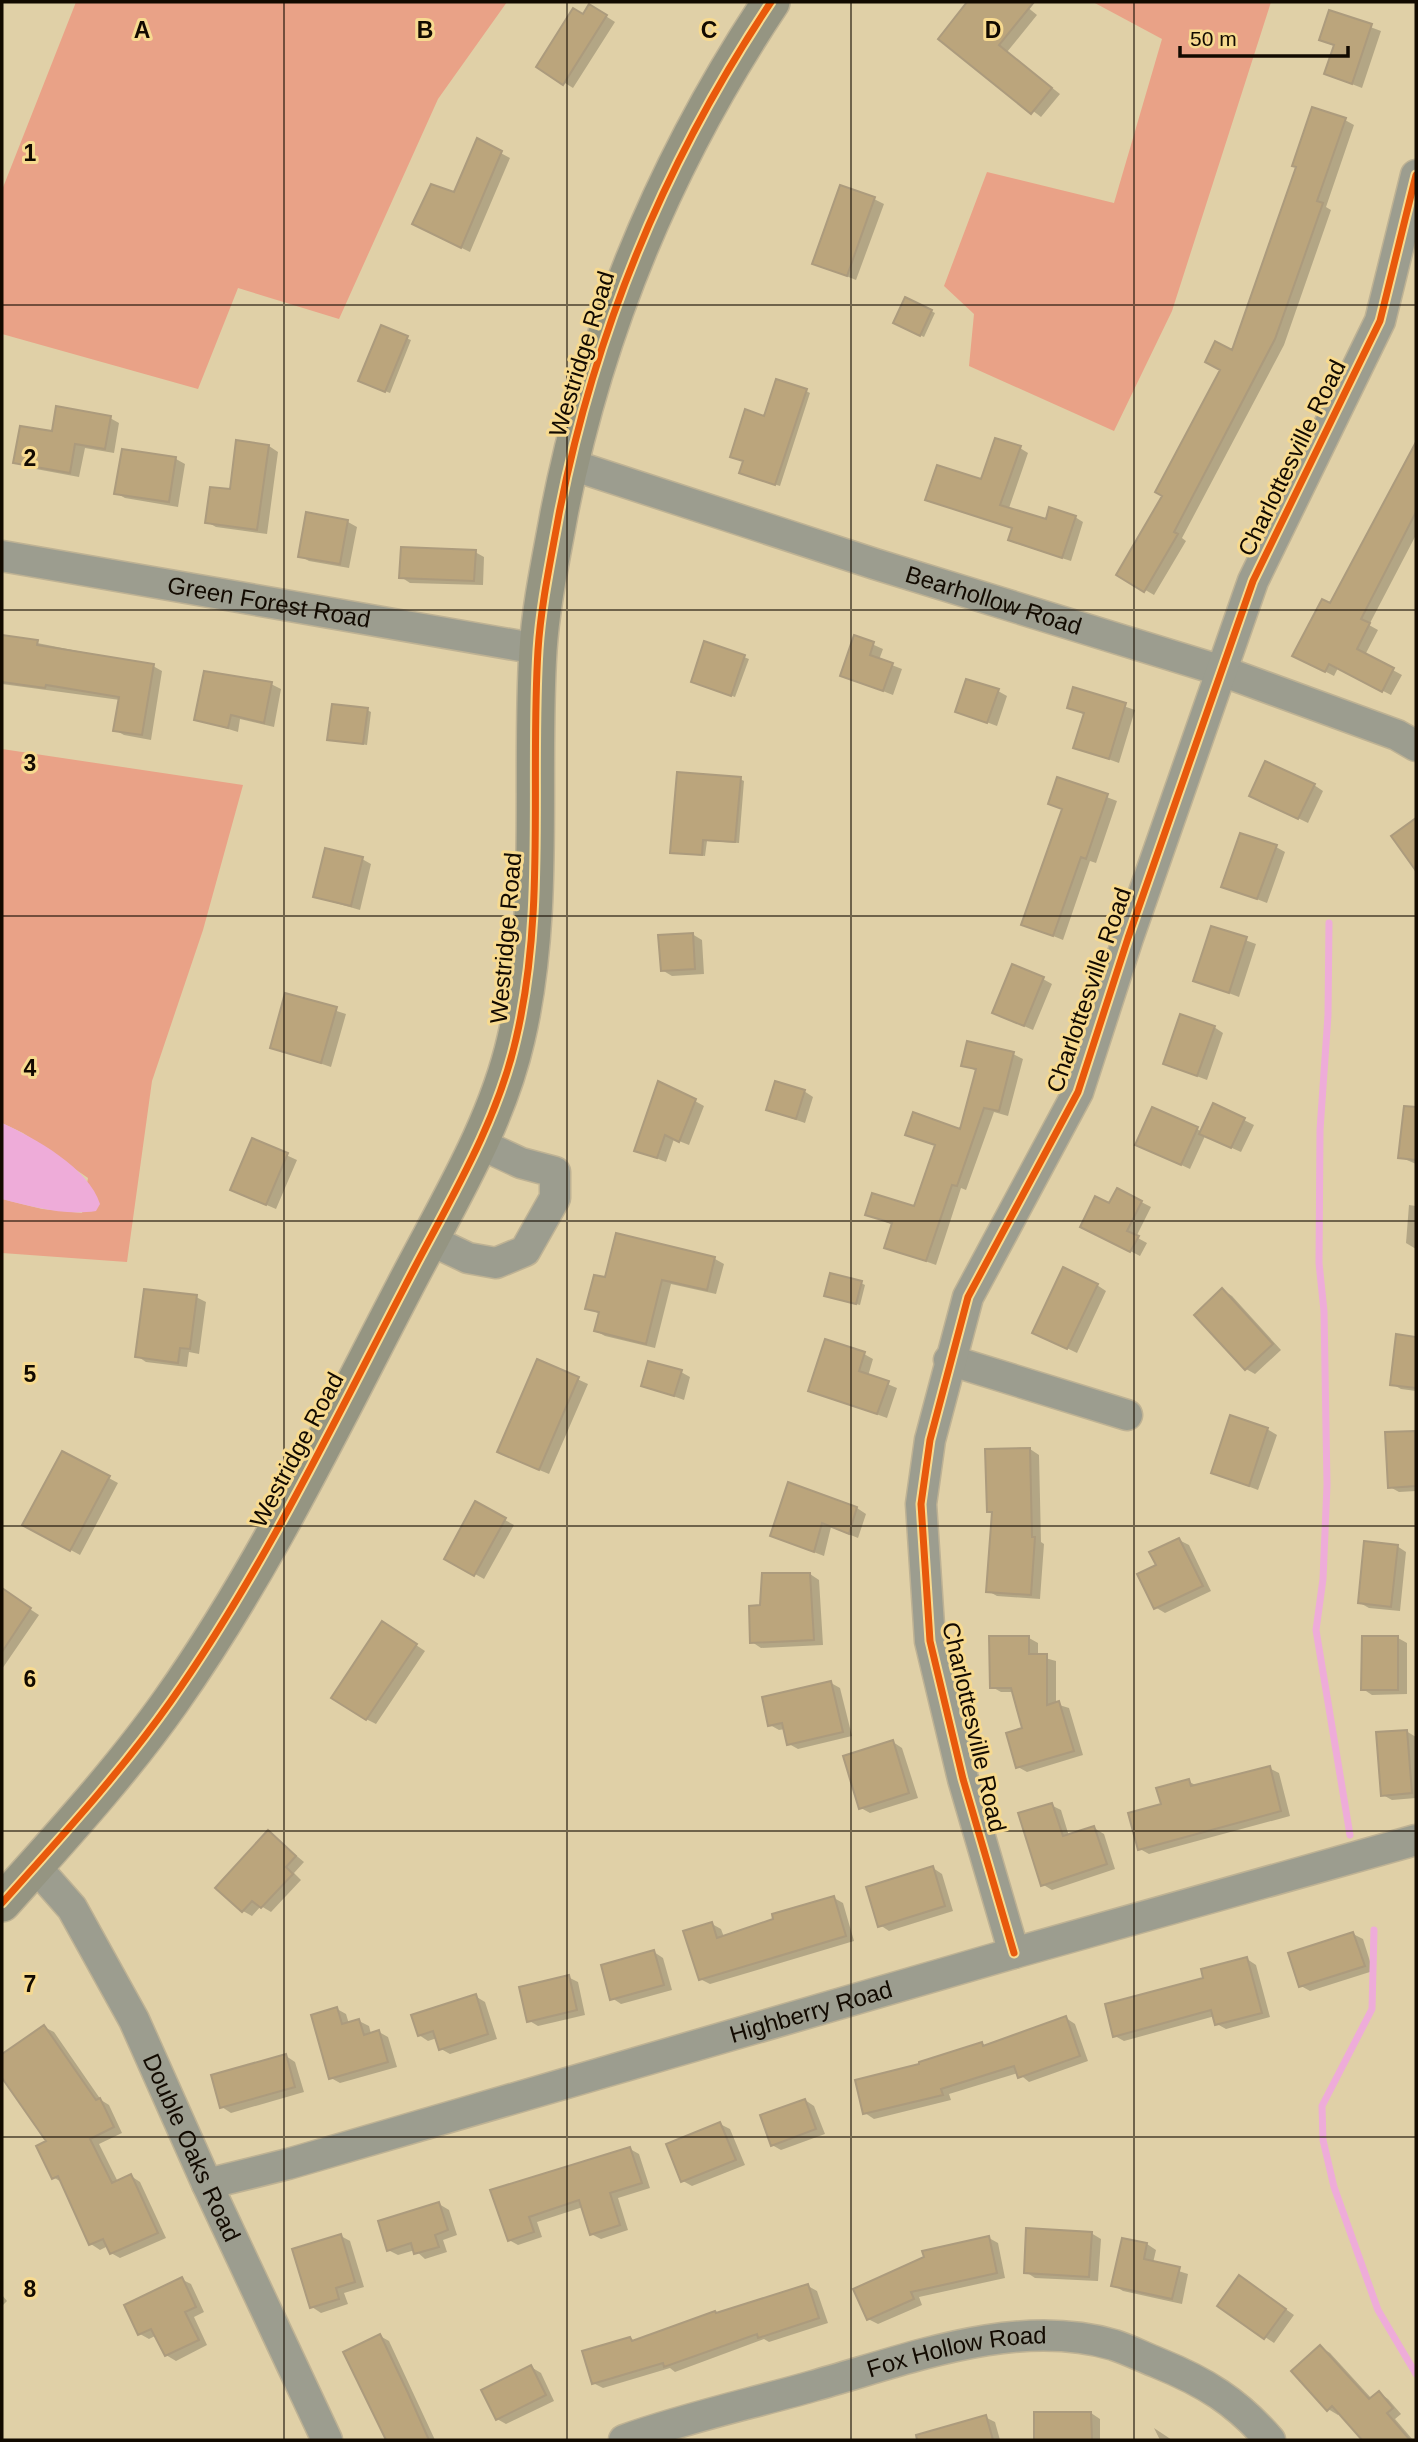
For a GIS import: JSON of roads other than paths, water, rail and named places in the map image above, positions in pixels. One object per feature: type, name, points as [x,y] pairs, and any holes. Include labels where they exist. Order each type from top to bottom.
[{"type":"main road","name":"Westridge Road","points":[[2,1903],[169,1704],[241,1592],[478,1143],[516,1044],[524,999],[533,901],[538,649],[545,589],[569,464],[585,399],[629,267],[651,215],[679,157],[771,2]]},
{"type":"street","name":"Charlottesville Road","points":[[1014,1953],[963,1779],[930,1641],[921,1504],[930,1440],[949,1360],[968,1297],[1078,1092],[1219,670],[1253,581],[1380,321],[1416,175]]},
{"type":"street","name":"Bearhollow Road","points":[[569,464],[875,564],[1219,670],[1398,735],[1416,746]]},
{"type":"street","name":"Green Forest Road","points":[[2,556],[538,649]]},
{"type":"street","points":[[428,1240],[468,1258],[496,1263],[525,1251],[555,1198],[555,1172],[521,1163],[478,1143]]},
{"type":"street","points":[[949,1360],[1127,1415]]},
{"type":"street","name":"Highberry Road","points":[[206,2184],[302,2160],[1014,1953],[1416,1840]]},
{"type":"street","name":"Double Oaks Road","points":[[35,1866],[72,1908],[134,2020],[206,2184],[327,2440]]},
{"type":"street","name":"Fox Hollow Road","points":[[624,2440],[932,2353],[984,2341],[1031,2337],[1075,2339],[1113,2345],[1177,2371],[1218,2390],[1270,2440]]},
{"type":"waterway","points":[[1329,923],[1328,1015],[1320,1130],[1319,1263],[1324,1311],[1327,1485],[1323,1579],[1316,1630],[1350,1835]]},
{"type":"waterway","points":[[1374,1930],[1372,2009],[1322,2106],[1323,2140],[1334,2187],[1378,2310],[1416,2374]]}]
